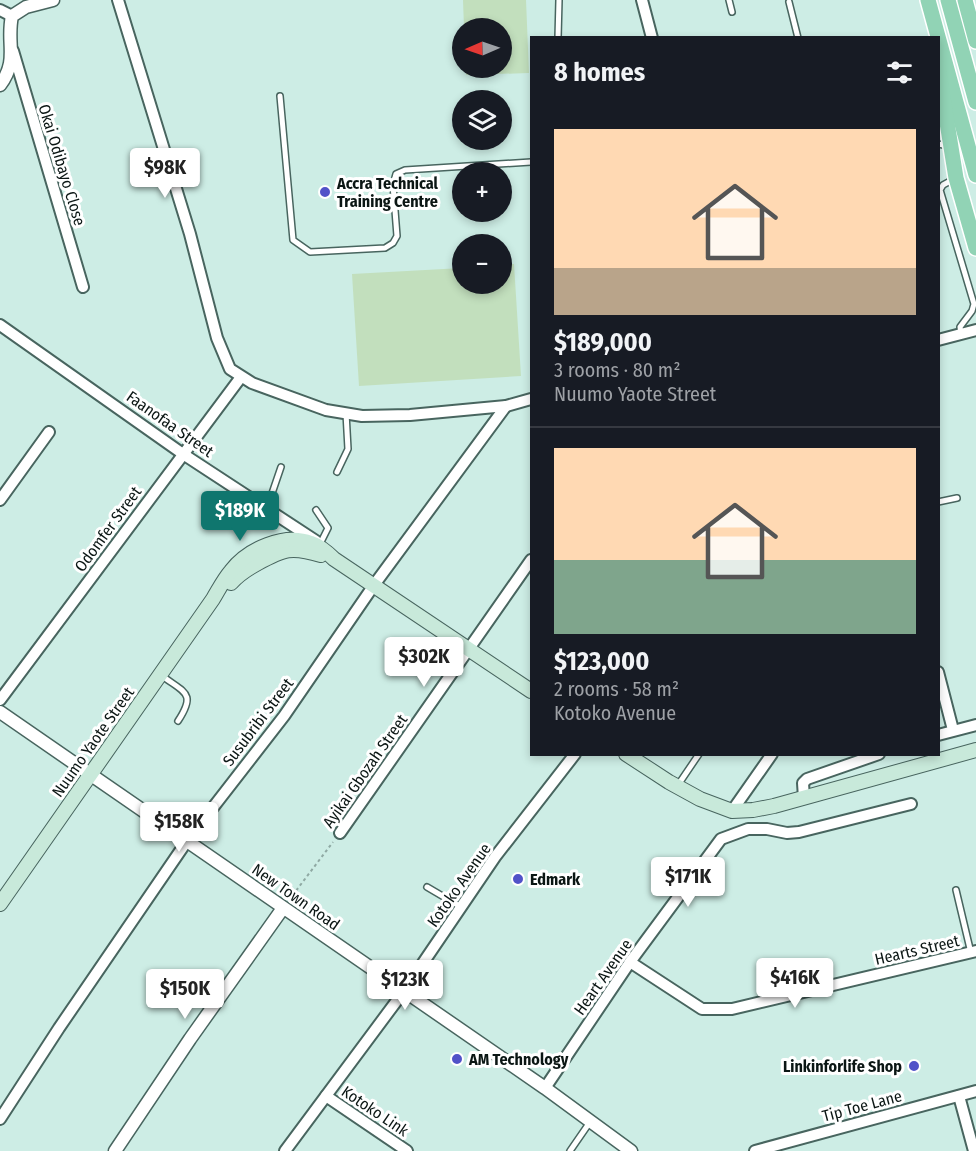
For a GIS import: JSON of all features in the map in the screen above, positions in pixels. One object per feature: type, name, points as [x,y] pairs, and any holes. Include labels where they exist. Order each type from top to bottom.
[{"type":"main road","points":[[948,0],[976,102]]},
{"type":"main road","points":[[965,0],[976,41]]},
{"type":"main road","points":[[930,7],[934,36]]},
{"type":"main road","points":[[930,7],[938,36]]},
{"type":"main road","points":[[940,44],[976,175]]},
{"type":"main road","points":[[940,93],[944,145],[976,248]]},
{"type":"main road","name":"Nuumo Yaote Street","points":[[0,904],[224,580],[240,561],[263,546],[294,540],[321,546],[334,559]]},
{"type":"main road","name":"Nuumo Yaote Street","points":[[213,599],[248,567],[277,552],[309,551],[334,559]]},
{"type":"main road","points":[[334,559],[530,690]]},
{"type":"main road","points":[[629,756],[700,799],[732,811],[753,810],[804,798],[976,750]]},
{"type":"street","points":[[0,85],[7,75],[12,51],[10,32],[12,16],[26,7],[53,0]]},
{"type":"street","points":[[118,0],[190,234],[218,338],[230,369],[252,383],[326,410],[362,416],[410,416],[506,406],[530,399]]},
{"type":"street","points":[[642,0],[651,36]]},
{"type":"street","points":[[0,10],[12,16]]},
{"type":"street","name":"Okai Odibayo Close","points":[[12,51],[83,287]]},
{"type":"street","name":"Faanofaa Street","points":[[0,325],[183,454],[321,546]]},
{"type":"street","points":[[940,339],[976,330]]},
{"type":"street","name":"Odomfer Street","points":[[0,700],[241,377]]},
{"type":"street","name":"Susubribi Street","points":[[0,1119],[58,1028],[187,840],[284,716],[374,585],[506,406]]},
{"type":"street","points":[[0,500],[49,432]]},
{"type":"street","name":"Ayikai Gbozah Street","points":[[340,833],[530,561]]},
{"type":"street","points":[[940,680],[953,730]]},
{"type":"street","name":"New Town Road","points":[[0,712],[591,1120],[631,1151]]},
{"type":"street","points":[[940,734],[976,725]]},
{"type":"street","name":"Kotoko Avenue","points":[[285,1151],[404,991],[495,857],[573,756]]},
{"type":"street","points":[[732,811],[771,756]]},
{"type":"street","points":[[804,798],[803,783],[807,779],[873,756]]},
{"type":"street","name":"Heart Avenue","points":[[545,1088],[630,962],[721,840],[748,829],[799,832],[911,804]]},
{"type":"street","points":[[115,1151],[190,1039],[283,908]]},
{"type":"street","name":"Hearts Street","points":[[630,962],[702,1009],[713,1011],[732,1010],[974,952]]},
{"type":"street","name":"Tip Toe Lane","points":[[755,1151],[976,1091]]},
{"type":"street","name":"Kotoko Link","points":[[326,1096],[407,1151]]},
{"type":"street","points":[[958,1096],[974,1151]]},
{"type":"lane","points":[[558,0],[558,36]]},
{"type":"lane","points":[[729,0],[732,12]]},
{"type":"lane","points":[[789,2],[798,36]]},
{"type":"lane","points":[[280,96],[293,240],[310,252],[385,248],[393,243],[396,236],[393,185],[396,174],[405,170],[530,162]]},
{"type":"lane","points":[[956,178],[943,185],[940,190],[974,304],[972,311],[960,327],[961,334]]},
{"type":"lane","points":[[338,472],[348,449],[346,413]]},
{"type":"lane","points":[[266,510],[281,467]]},
{"type":"lane","points":[[940,502],[957,498]]},
{"type":"lane","points":[[316,510],[328,528],[321,546]]},
{"type":"lane","points":[[159,675],[188,698],[188,706],[178,721]]},
{"type":"lane","points":[[677,786],[698,756]]},
{"type":"lane","points":[[427,886],[461,908]]},
{"type":"lane","points":[[956,890],[974,952]]},
{"type":"lane","points":[[570,1151],[591,1120]]},
{"type":"path","name":"Ayikai Gbozah Street","points":[[283,908],[340,833]]},
{"type":"green space","points":[[463,0],[526,0],[529,73],[512,74],[512,18],[464,18]]},
{"type":"green space","points":[[512,264],[514,264],[521,376],[359,386],[352,274],[452,269],[452,294],[512,294]]},
{"type":"place","name":"Accra Technical Training Centre","points":[[325,192]]},
{"type":"place","name":"Edmark","points":[[518,879]]},
{"type":"place","name":"AM Technology","points":[[457,1059]]},
{"type":"place","name":"Linkinforlife Shop","points":[[914,1066]]}]
